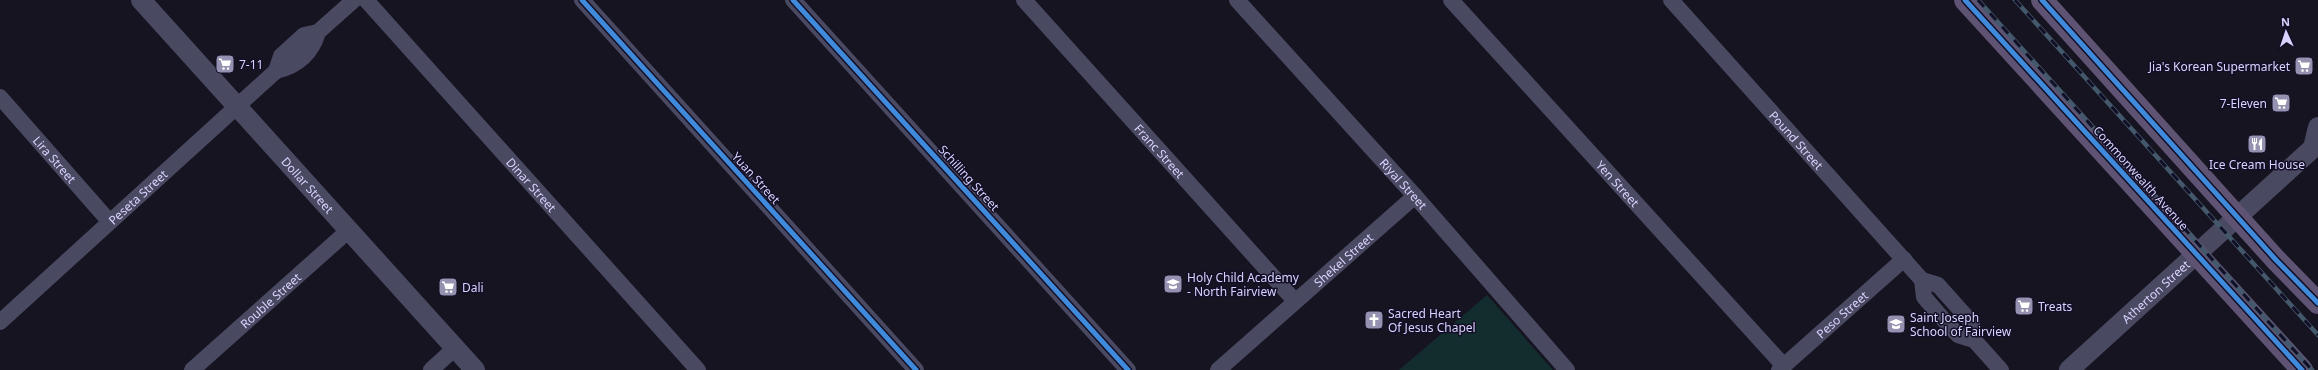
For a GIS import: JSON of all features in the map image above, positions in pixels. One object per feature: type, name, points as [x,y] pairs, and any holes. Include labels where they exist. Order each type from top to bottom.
[{"type":"main road","name":"Commonwealth Avenue","points":[[1965,0],[2302,370]]},
{"type":"main road","points":[[2042,0],[2237,217],[2318,303]]},
{"type":"street","name":"Dollar Street","points":[[141,0],[475,370]]},
{"type":"street","name":"Peseta Street","points":[[0,322],[109,221],[276,71],[281,56],[304,35],[318,32],[354,0]]},
{"type":"street","name":"Dinar Street","points":[[366,0],[698,370]]},
{"type":"street","name":"Yuan Street","points":[[582,0],[916,370]]},
{"type":"street","name":"Schilling Street","points":[[793,0],[1128,370]]},
{"type":"street","name":"Franc Street","points":[[1024,0],[1295,301]]},
{"type":"street","name":"Riyal Street","points":[[1237,0],[1415,196],[1567,370]]},
{"type":"street","name":"Yen Street","points":[[1452,0],[1782,368]]},
{"type":"street","name":"Pound Street","points":[[1671,0],[1922,280],[1924,297],[1943,319],[1958,335],[1974,340],[2001,370]]},
{"type":"street","name":"Lira Street","points":[[0,97],[109,221]]},
{"type":"street","name":"Atherton Street","points":[[2069,370],[2237,217],[2316,148],[2318,127]]},
{"type":"street","name":"Shekel Street","points":[[1218,370],[1415,196]]},
{"type":"street","name":"Rouble Street","points":[[192,370],[349,230]]},
{"type":"street","name":"Peso Street","points":[[1782,368],[1904,259]]},
{"type":"street","points":[[431,370],[455,348]]},
{"type":"green space","points":[[1487,295],[1553,370],[1399,370]]},
{"type":"railway","points":[[1978,0],[2312,370]]},
{"type":"railway","points":[[2015,0],[2318,335]]},
{"type":"cycle path","points":[[582,0],[916,370]]},
{"type":"cycle path","points":[[793,0],[1128,370]]},
{"type":"cycle path","points":[[1965,0],[2302,370]]},
{"type":"cycle path","points":[[2042,0],[2276,260],[2318,303]]},
{"type":"place","name":"7-11","points":[[225,64]]},
{"type":"place","name":"Jia's Korean Supermarket","points":[[2304,66]]},
{"type":"place","name":"7-Eleven","points":[[2281,103]]},
{"type":"place","name":"Ice Cream House","points":[[2257,144]]},
{"type":"place","name":"Holy Child Academy - North Fairview","points":[[1173,284]]},
{"type":"place","name":"Dali","points":[[448,287]]},
{"type":"place","name":"Treats","points":[[2024,306]]},
{"type":"place","name":"Sacred Heart Of Jesus Chapel","points":[[1374,320]]},
{"type":"place","name":"Saint Joseph School of Fairview","points":[[1896,324]]}]
